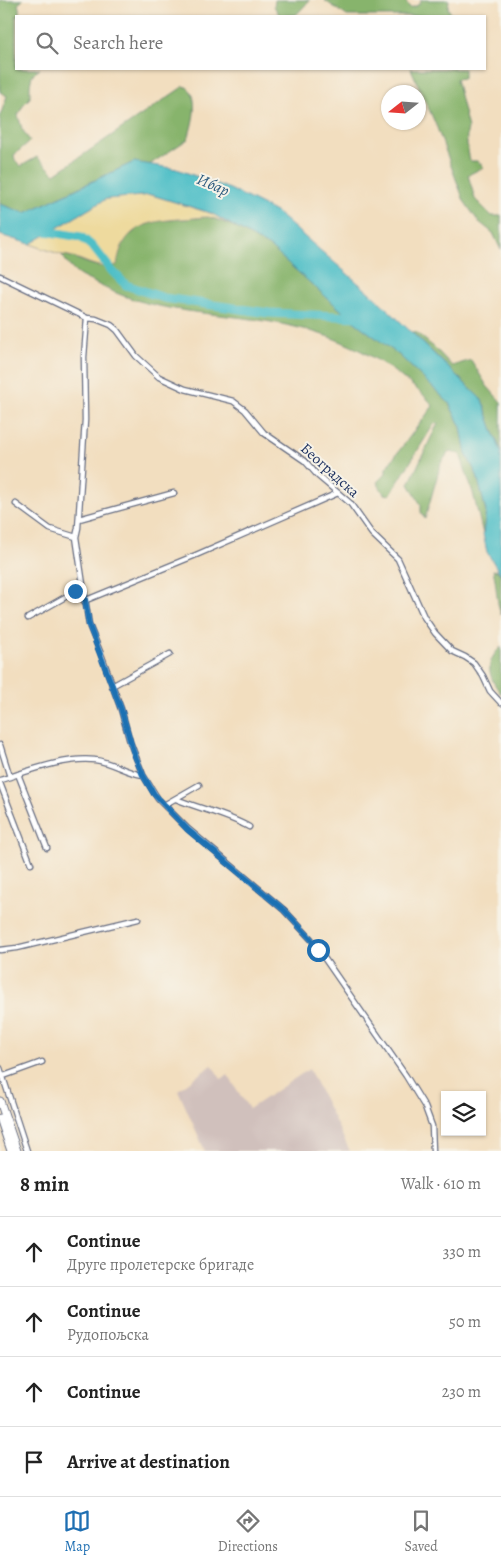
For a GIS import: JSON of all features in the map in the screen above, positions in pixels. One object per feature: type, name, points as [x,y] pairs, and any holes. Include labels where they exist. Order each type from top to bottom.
[{"type":"main road","points":[[0,1100],[17,1151]]},
{"type":"main road","points":[[0,1118],[11,1151]]},
{"type":"street","name":"Београдска","points":[[0,276],[87,318],[96,319],[111,325],[117,330],[136,356],[159,376],[184,389],[223,397],[233,401],[244,410],[264,433],[305,461],[358,514],[372,534],[398,559],[424,617],[435,633],[452,651],[474,663],[490,691],[501,703]]},
{"type":"street","points":[[87,318],[84,357],[85,420],[79,519],[76,537],[89,625],[121,709],[130,742],[143,775],[154,794],[164,805],[217,855],[284,910],[311,939],[406,1076],[425,1107],[432,1126],[433,1151]]},
{"type":"street","points":[[79,519],[174,493]]},
{"type":"street","points":[[84,601],[338,493]]},
{"type":"street","points":[[16,504],[50,529],[76,537]]},
{"type":"street","points":[[28,618],[83,587]]},
{"type":"street","points":[[112,686],[170,654]]},
{"type":"street","points":[[0,745],[10,777]]},
{"type":"street","points":[[31,864],[0,782],[41,767],[70,761],[94,760],[134,774],[143,775]]},
{"type":"street","points":[[18,774],[47,848]]},
{"type":"street","points":[[164,805],[199,785]]},
{"type":"street","points":[[176,799],[231,819],[249,828]]},
{"type":"street","points":[[0,950],[17,948],[138,919]]},
{"type":"street","points":[[1,1076],[42,1062]]},
{"type":"street","points":[[0,1068],[1,1076],[27,1151]]},
{"type":"shaded area","points":[[212,1065],[221,1079],[228,1075],[249,1109],[309,1069],[350,1151],[205,1151],[178,1090]]},
{"type":"green space","points":[[0,0],[23,0],[18,4],[21,15],[15,15],[15,70],[39,70],[32,75],[30,98],[18,115],[22,129],[30,141],[14,155],[15,160],[21,166],[37,157],[55,174],[184,86],[190,89],[193,95],[194,110],[188,139],[149,165],[134,162],[25,213],[0,204],[0,116],[7,96],[0,92]]},
{"type":"green space","points":[[275,0],[310,0],[296,15],[279,15],[274,6]]},
{"type":"green space","points":[[324,0],[405,0],[410,8],[418,5],[421,0],[449,0],[448,8],[452,15],[346,15]]},
{"type":"green space","points":[[411,70],[464,70],[464,78],[456,79],[468,128],[467,140],[470,161],[477,161],[484,167],[468,175],[475,199],[492,216],[501,215],[501,250],[493,233],[478,221],[464,201],[426,103],[426,85],[418,85]]},
{"type":"green space","points":[[209,217],[233,226],[270,247],[352,320],[399,355],[449,403],[461,427],[466,454],[477,475],[486,511],[483,534],[473,493],[460,454],[449,452],[441,463],[425,519],[421,512],[421,505],[409,484],[438,423],[434,424],[390,495],[384,494],[377,482],[386,473],[386,468],[433,406],[418,390],[374,358],[335,339],[291,326],[146,303],[122,295],[78,275],[62,255],[98,266],[119,251],[125,239],[140,227],[156,221]]},
{"type":"green space","points":[[412,332],[416,332],[436,349],[452,366],[471,360],[487,386],[501,402],[501,452],[482,400]]},
{"type":"green space","points":[[493,570],[498,571],[501,575],[501,615],[498,604]]},
{"type":"green space","points":[[501,647],[501,694],[493,681],[490,664]]},
{"type":"sand","points":[[152,195],[213,214],[233,226],[218,219],[208,217],[147,224],[130,234],[124,242],[117,265],[109,267],[95,265],[30,244],[106,199]]},
{"type":"water","points":[[134,162],[177,169],[230,189],[276,212],[379,301],[482,400],[501,452],[501,575],[487,552],[483,534],[486,511],[477,475],[466,454],[461,427],[449,403],[399,355],[352,320],[270,247],[211,213],[152,195],[106,199],[30,244],[0,235],[0,204],[25,213]]},
{"type":"waterway","name":"Ибар","points":[[39,230],[81,237],[94,248],[126,285],[164,298],[269,313],[358,317]]},
{"type":"route","points":[[75,591],[83,587],[89,625],[121,709],[133,751],[143,775],[154,794],[188,830],[284,910],[311,939],[318,950]]}]
